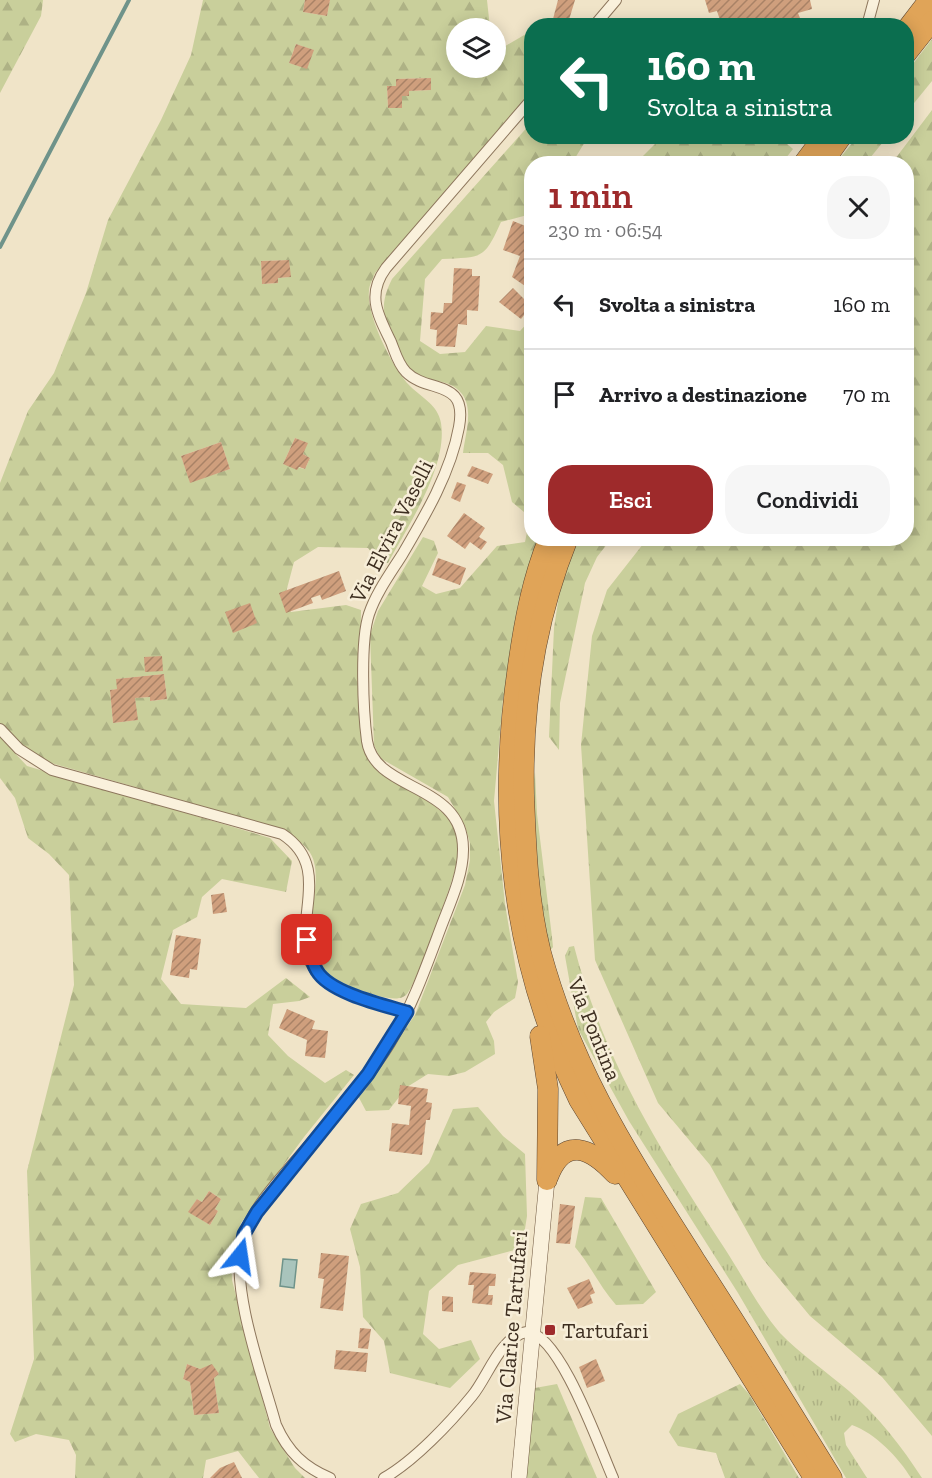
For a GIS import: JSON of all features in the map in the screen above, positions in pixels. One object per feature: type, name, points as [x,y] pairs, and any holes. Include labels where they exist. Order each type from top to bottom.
[{"type":"highway","points":[[914,20],[929,0]]},
{"type":"highway","points":[[914,44],[932,21]]},
{"type":"highway","name":"Via Pontina","points":[[546,546],[525,622],[513,699],[508,769],[516,905],[525,953],[556,1053],[579,1100],[639,1200],[814,1478]]},
{"type":"highway","name":"Via Pontina","points":[[565,546],[549,593],[526,706],[525,835],[531,903],[541,951],[571,1045],[609,1123],[832,1478]]},
{"type":"highway","points":[[525,953],[531,1002],[546,1066],[547,1180]]},
{"type":"highway","points":[[547,1180],[552,1166],[559,1157],[571,1151],[585,1150],[604,1162],[639,1200]]},
{"type":"street","points":[[601,18],[616,0]]},
{"type":"street","points":[[869,18],[874,0]]},
{"type":"street","name":"Via Elvira Vaselli","points":[[330,1478],[298,1460],[285,1444],[276,1425],[244,1301],[239,1270],[241,1242],[248,1226],[277,1184],[368,1074],[407,1012],[454,890],[463,857],[463,842],[459,825],[449,809],[381,765],[370,752],[365,709],[366,631],[376,597],[439,485],[454,445],[460,417],[457,401],[452,393],[417,380],[404,370],[375,308],[374,296],[377,282],[386,268],[524,108]]},
{"type":"street","points":[[0,729],[19,749],[52,770],[282,834],[296,843],[309,869],[306,932],[316,970],[323,979],[337,987],[407,1012]]},
{"type":"street","name":"Via Clarice Tartufari","points":[[519,1478],[547,1180]]},
{"type":"street","points":[[384,1478],[423,1446],[472,1396],[510,1341],[523,1333],[533,1332],[550,1344],[567,1373],[614,1478]]},
{"type":"green space","points":[[0,0],[43,0],[41,16],[0,93]]},
{"type":"green space","points":[[203,0],[305,0],[303,12],[327,16],[330,0],[487,0],[489,18],[446,18],[446,78],[506,78],[506,46],[524,35],[524,100],[375,273],[370,286],[369,301],[372,314],[389,355],[403,378],[437,411],[441,423],[442,440],[438,458],[425,495],[388,563],[379,562],[368,548],[318,547],[294,562],[285,596],[291,612],[346,605],[361,610],[359,708],[363,745],[367,758],[391,779],[437,808],[447,817],[459,840],[457,863],[449,890],[412,986],[403,997],[384,997],[351,987],[326,975],[316,964],[311,949],[310,932],[316,878],[314,862],[305,846],[297,840],[275,827],[44,761],[8,734],[0,724],[0,483],[28,411],[54,373],[86,293],[108,220],[161,120],[191,55]],"holes":[[[296,44],[313,50],[307,68],[289,63]],[[431,78],[431,90],[409,91],[409,96],[402,96],[402,107],[388,108],[387,86],[396,86],[397,79]],[[289,260],[290,277],[278,278],[278,283],[262,284],[261,261]],[[295,438],[307,443],[303,454],[310,458],[305,469],[283,464]],[[221,442],[230,469],[190,482],[181,456]],[[164,674],[167,699],[151,701],[150,697],[135,698],[137,720],[113,723],[110,690],[117,689],[117,679]]]},
{"type":"green space","points":[[932,39],[932,81],[914,103],[914,63]]},
{"type":"green space","points":[[932,110],[932,1436],[882,1377],[810,1316],[762,1258],[710,1165],[658,1103],[595,960],[581,745],[592,636],[607,590],[642,546],[914,546],[914,156],[897,156],[906,144],[914,144],[914,134]]},
{"type":"green space","points":[[524,131],[524,144],[584,144],[576,156],[524,156],[524,216],[501,222],[490,244],[480,254],[466,258],[442,259],[425,279],[420,341],[440,354],[465,352],[486,326],[520,331],[524,327],[524,512],[512,502],[503,465],[488,453],[463,453],[468,415],[466,400],[462,394],[457,388],[443,382],[413,374],[403,363],[384,315],[387,289],[392,279]]},
{"type":"green space","points":[[655,144],[787,144],[793,149],[788,156],[643,156]]},
{"type":"green space","points":[[851,144],[881,144],[872,156],[842,156]]},
{"type":"green space","points":[[423,537],[434,541],[438,553],[422,586],[436,594],[460,588],[497,546],[524,542],[524,546],[540,546],[518,624],[503,699],[494,801],[505,904],[518,982],[515,998],[494,1012],[486,1022],[494,1041],[495,1054],[465,1072],[449,1076],[428,1074],[407,1087],[389,1110],[366,1111],[358,1096],[415,1015],[465,885],[470,860],[470,843],[465,826],[448,797],[380,758],[374,745],[370,635],[378,611]]},
{"type":"green space","points":[[574,546],[606,546],[597,557],[585,583],[560,703],[559,750],[549,737],[554,628],[562,576]]},
{"type":"green space","points":[[0,737],[27,766],[270,838],[292,861],[286,892],[222,879],[202,897],[197,917],[173,930],[161,979],[181,1004],[246,1008],[286,978],[310,997],[299,1001],[273,1004],[268,1035],[288,1056],[325,1083],[346,1070],[354,1075],[304,1137],[241,1223],[231,1256],[232,1280],[270,1428],[295,1468],[305,1478],[259,1478],[238,1451],[206,1460],[203,1478],[75,1478],[76,1455],[69,1440],[36,1434],[15,1442],[10,1434],[34,1359],[27,1171],[74,985],[69,875],[49,854],[28,838],[15,798],[0,778]],"holes":[[[209,1191],[221,1199],[215,1209],[218,1211],[210,1225],[189,1212],[197,1199],[202,1202]],[[187,1364],[200,1369],[212,1365],[219,1374],[214,1378],[219,1413],[194,1415],[190,1382],[183,1379]]]},
{"type":"green space","points":[[535,772],[537,814],[553,947],[549,952],[536,884],[533,787]]},
{"type":"green space","points":[[574,946],[601,1028],[637,1104],[657,1141],[758,1303],[788,1341],[849,1391],[880,1421],[922,1478],[911,1478],[886,1447],[852,1425],[844,1433],[846,1445],[867,1478],[846,1478],[738,1293],[629,1121],[578,1029],[565,956],[569,947]]},
{"type":"green space","points":[[478,1107],[503,1136],[525,1154],[527,1216],[522,1248],[458,1265],[429,1291],[423,1334],[439,1349],[471,1340],[480,1359],[450,1388],[390,1373],[384,1341],[363,1317],[360,1267],[350,1229],[361,1204],[398,1193],[429,1163],[453,1109]]},
{"type":"green space","points":[[585,1197],[601,1198],[656,1292],[643,1304],[616,1305],[575,1247]]},
{"type":"green space","points":[[557,1384],[597,1478],[525,1478],[535,1388]]},
{"type":"green space","points":[[740,1384],[749,1394],[799,1478],[725,1478],[716,1453],[678,1446],[669,1432],[678,1414]]},
{"type":"water","points":[[283,1259],[297,1260],[294,1288],[280,1286]]},
{"type":"building","points":[[305,0],[330,0],[327,16],[303,12]]},
{"type":"building","points":[[558,0],[575,0],[570,18],[553,18]]},
{"type":"building","points":[[705,0],[810,0],[812,9],[798,13],[800,18],[719,18],[717,11],[709,13]]},
{"type":"building","points":[[296,44],[314,50],[307,69],[289,63]]},
{"type":"building","points":[[431,78],[431,90],[409,91],[409,96],[402,96],[402,108],[388,108],[387,86],[396,86],[396,79]]},
{"type":"building","points":[[513,221],[524,225],[524,285],[512,277],[520,256],[503,250]]},
{"type":"building","points":[[289,260],[291,277],[278,278],[278,283],[262,284],[261,261]]},
{"type":"building","points":[[454,268],[472,269],[472,276],[480,276],[478,311],[467,310],[467,325],[458,324],[455,347],[436,346],[437,330],[430,329],[431,312],[443,313],[444,303],[452,303]]},
{"type":"building","points":[[513,288],[524,299],[524,315],[521,319],[499,302]]},
{"type":"building","points":[[295,438],[308,443],[303,454],[310,458],[305,469],[299,467],[297,470],[283,464]]},
{"type":"building","points":[[221,442],[230,469],[190,483],[181,456]]},
{"type":"building","points":[[472,466],[493,474],[488,484],[467,476]]},
{"type":"building","points":[[457,482],[466,485],[460,502],[451,498]]},
{"type":"building","points":[[464,513],[485,528],[479,537],[487,542],[481,550],[470,542],[465,549],[447,536]]},
{"type":"building","points":[[438,558],[466,568],[460,585],[432,575]]},
{"type":"building","points":[[339,571],[346,591],[322,600],[320,595],[311,598],[313,603],[286,613],[279,593]]},
{"type":"building","points":[[250,603],[257,623],[233,633],[225,612]]},
{"type":"building","points":[[162,656],[163,671],[145,672],[144,657]]},
{"type":"building","points":[[164,674],[167,699],[150,701],[150,697],[135,698],[138,720],[113,723],[110,690],[117,689],[116,679]]},
{"type":"building","points":[[224,893],[227,912],[213,914],[211,895]]},
{"type":"building","points":[[176,935],[201,939],[197,970],[190,969],[189,978],[170,975]]},
{"type":"building","points":[[287,1009],[315,1021],[312,1029],[328,1031],[325,1058],[305,1056],[307,1040],[279,1028]]},
{"type":"building","points":[[400,1085],[428,1089],[426,1102],[432,1103],[430,1120],[426,1120],[422,1155],[389,1151],[392,1123],[409,1125],[411,1106],[398,1104]]},
{"type":"building","points":[[209,1191],[221,1199],[215,1209],[218,1211],[210,1225],[188,1212],[197,1199],[202,1202]]},
{"type":"building","points":[[560,1204],[575,1206],[570,1244],[556,1243]]},
{"type":"building","points":[[321,1253],[349,1256],[343,1311],[320,1308],[324,1279],[318,1278]]},
{"type":"building","points":[[470,1272],[496,1274],[495,1286],[489,1286],[488,1295],[493,1295],[492,1305],[472,1303],[474,1285],[468,1285]]},
{"type":"building","points":[[589,1279],[595,1293],[590,1295],[593,1303],[578,1309],[567,1288]]},
{"type":"building","points":[[442,1296],[453,1297],[453,1312],[442,1311]]},
{"type":"building","points":[[360,1328],[371,1329],[368,1349],[358,1348]]},
{"type":"building","points":[[336,1350],[368,1353],[366,1372],[334,1369]]},
{"type":"building","points":[[596,1359],[605,1381],[587,1388],[579,1367]]},
{"type":"building","points":[[187,1364],[200,1369],[212,1364],[219,1374],[214,1378],[219,1413],[194,1415],[190,1382],[183,1379]]},
{"type":"building","points":[[234,1462],[242,1478],[210,1478],[220,1468]]},
{"type":"waterway","points":[[0,247],[129,0]]},
{"type":"place","name":"Tartufari","points":[[550,1330]]},
{"type":"route","points":[[240,1256],[244,1234],[257,1212],[277,1184],[368,1074],[389,1045],[407,1012],[341,989],[323,979],[310,957],[307,940]]}]
